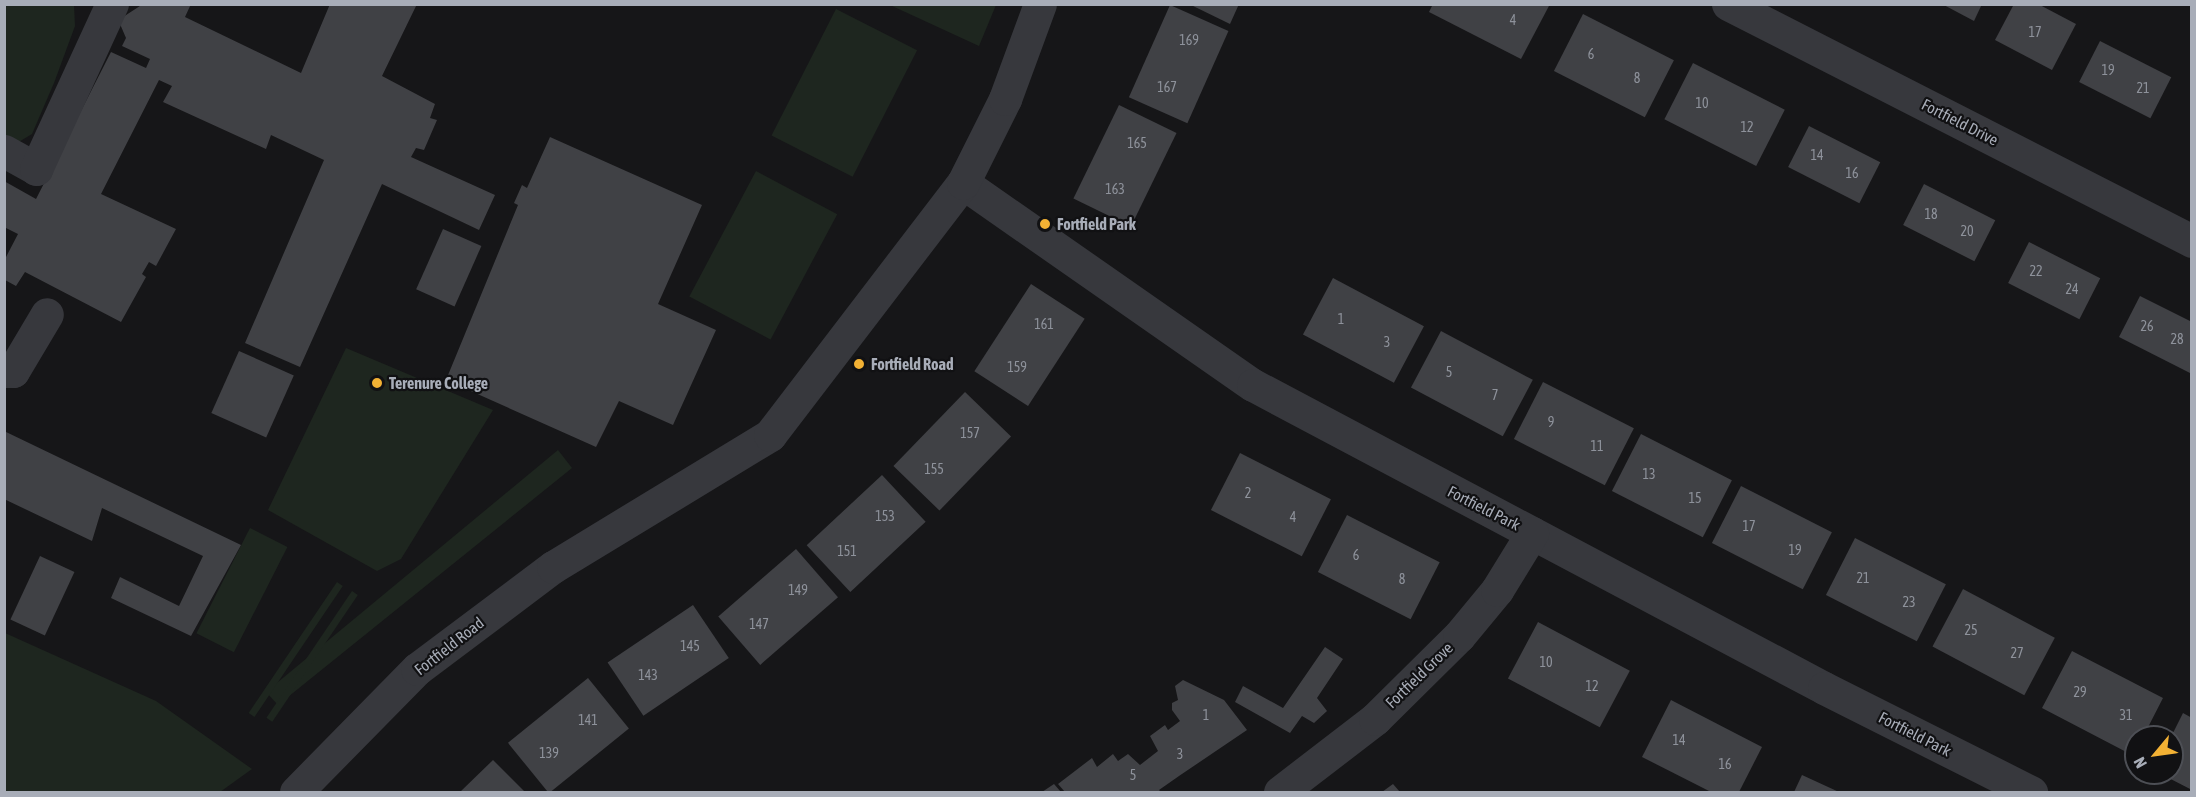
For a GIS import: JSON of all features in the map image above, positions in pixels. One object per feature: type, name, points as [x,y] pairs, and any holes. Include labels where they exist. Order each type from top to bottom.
[{"type":"street","points":[[4,151],[36,169],[112,4]]},
{"type":"street","name":"Fortfield Road","points":[[296,792],[417,669],[525,588],[770,435],[963,183],[1005,99],[1040,4]]},
{"type":"street","name":"Fortfield Drive","points":[[1728,4],[2192,241]]},
{"type":"street","name":"Fortfield Park","points":[[963,183],[1253,386],[2031,792]]},
{"type":"street","points":[[4,371],[13,371],[47,314]]},
{"type":"street","name":"Fortfield Grove","points":[[1280,792],[1375,718],[1459,636],[1497,590],[1532,533]]},
{"type":"shaded area","points":[[4,5],[74,5],[75,26],[54,83],[32,134],[17,143],[5,141]]},
{"type":"shaded area","points":[[890,5],[996,5],[979,46]]},
{"type":"shaded area","points":[[836,9],[917,50],[853,177],[772,136]]},
{"type":"shaded area","points":[[756,171],[837,214],[771,340],[689,296]]},
{"type":"shaded area","points":[[346,348],[493,410],[401,559],[377,571],[268,510]]},
{"type":"shaded area","points":[[558,450],[572,468],[278,705],[266,692]]},
{"type":"shaded area","points":[[250,528],[287,547],[234,652],[196,633]]},
{"type":"shaded area","points":[[337,582],[343,586],[254,717],[249,713]]},
{"type":"shaded area","points":[[352,591],[358,595],[272,722],[266,718]]},
{"type":"shaded area","points":[[5,633],[156,701],[252,769],[220,792],[5,792]]},
{"type":"building","points":[[143,4],[191,4],[185,17],[301,73],[330,4],[417,4],[382,76],[435,104],[430,118],[437,120],[424,150],[416,148],[411,157],[495,195],[479,230],[382,184],[300,367],[245,343],[324,160],[271,135],[266,149],[163,102],[172,86],[159,80],[101,194],[176,229],[156,266],[149,262],[142,274],[146,277],[121,322],[25,272],[16,286],[5,280],[5,259],[18,234],[4,227],[4,181],[36,199],[111,52],[146,68],[150,59],[122,46],[126,38],[120,24],[123,17]]},
{"type":"building","points":[[1189,4],[1239,4],[1230,24]]},
{"type":"building","points":[[1433,4],[1550,4],[1521,59],[1429,12]]},
{"type":"building","points":[[1942,4],[1982,4],[1974,21]]},
{"type":"building","points":[[2014,4],[2038,4],[2076,24],[2052,70],[1995,40]]},
{"type":"building","points":[[1170,5],[1228,31],[1187,123],[1129,97]]},
{"type":"building","points":[[1583,14],[1674,60],[1645,117],[1554,71]]},
{"type":"building","points":[[2100,41],[2171,77],[2150,118],[2079,82]]},
{"type":"building","points":[[1693,63],[1785,110],[1756,166],[1664,119]]},
{"type":"building","points":[[1119,105],[1177,133],[1131,227],[1073,198]]},
{"type":"building","points":[[1809,126],[1880,162],[1859,203],[1788,167]]},
{"type":"building","points":[[550,137],[702,205],[658,304],[716,330],[673,425],[619,401],[596,447],[446,380],[518,205],[514,203],[522,185],[527,188]]},
{"type":"building","points":[[1924,184],[1995,220],[1974,261],[1903,225]]},
{"type":"building","points":[[443,229],[481,246],[455,306],[416,289]]},
{"type":"building","points":[[2029,242],[2100,278],[2079,319],[2008,283]]},
{"type":"building","points":[[1333,278],[1424,326],[1394,383],[1303,335]]},
{"type":"building","points":[[1031,284],[1085,319],[1028,406],[974,371]]},
{"type":"building","points":[[2140,296],[2192,322],[2190,373],[2119,337]]},
{"type":"building","points":[[1441,331],[1533,380],[1503,436],[1411,388]]},
{"type":"building","points":[[239,351],[294,375],[266,438],[211,413]]},
{"type":"building","points":[[1543,382],[1634,428],[1605,485],[1514,439]]},
{"type":"building","points":[[965,392],[1011,436],[939,511],[893,466]]},
{"type":"building","points":[[4,431],[241,545],[191,636],[111,598],[120,577],[179,606],[203,556],[102,508],[92,541],[4,499]]},
{"type":"building","points":[[1641,434],[1732,480],[1703,537],[1612,491]]},
{"type":"building","points":[[1240,453],[1331,499],[1302,556],[1211,510]]},
{"type":"building","points":[[882,475],[926,522],[850,592],[807,545]]},
{"type":"building","points":[[1741,486],[1832,532],[1803,589],[1712,543]]},
{"type":"building","points":[[1347,515],[1440,562],[1411,619],[1318,572]]},
{"type":"building","points":[[1855,538],[1946,584],[1917,641],[1826,595]]},
{"type":"building","points":[[796,549],[838,597],[760,665],[718,617]]},
{"type":"building","points":[[40,556],[74,572],[45,636],[10,619]]},
{"type":"building","points":[[1963,589],[2055,638],[2024,695],[1932,646]]},
{"type":"building","points":[[693,605],[729,658],[643,716],[608,663]]},
{"type":"building","points":[[1538,622],[1630,671],[1600,727],[1508,679]]},
{"type":"building","points":[[1325,647],[1343,659],[1317,698],[1327,711],[1314,723],[1302,716],[1290,733],[1235,702],[1243,686],[1283,708]]},
{"type":"building","points":[[2072,651],[2163,698],[2149,725],[2124,725],[2124,751],[2042,708]]},
{"type":"building","points":[[588,678],[629,729],[551,792],[548,792],[508,743]]},
{"type":"building","points":[[1183,680],[1224,700],[1247,730],[1159,790],[1161,792],[1065,792],[1058,784],[1092,758],[1097,767],[1113,754],[1118,761],[1128,754],[1140,765],[1158,751],[1150,736],[1165,725],[1168,730],[1180,721],[1172,710],[1172,703],[1178,700],[1175,686]]},
{"type":"building","points":[[1671,700],[1762,747],[1739,792],[1711,792],[1642,757]]},
{"type":"building","points":[[2183,713],[2192,718],[2192,790],[2182,785],[2184,725],[2177,725]]},
{"type":"building","points":[[493,760],[525,792],[460,792]]},
{"type":"building","points":[[1802,775],[1839,792],[1794,792]]},
{"type":"building","points":[[1054,784],[1061,792],[1042,792]]},
{"type":"building","points":[[1393,784],[1400,792],[1382,792]]},
{"type":"place","name":"Fortfield Park","points":[[1045,224]]},
{"type":"place","name":"Fortfield Road","points":[[859,364]]},
{"type":"place","name":"Terenure College","points":[[377,383]]}]
